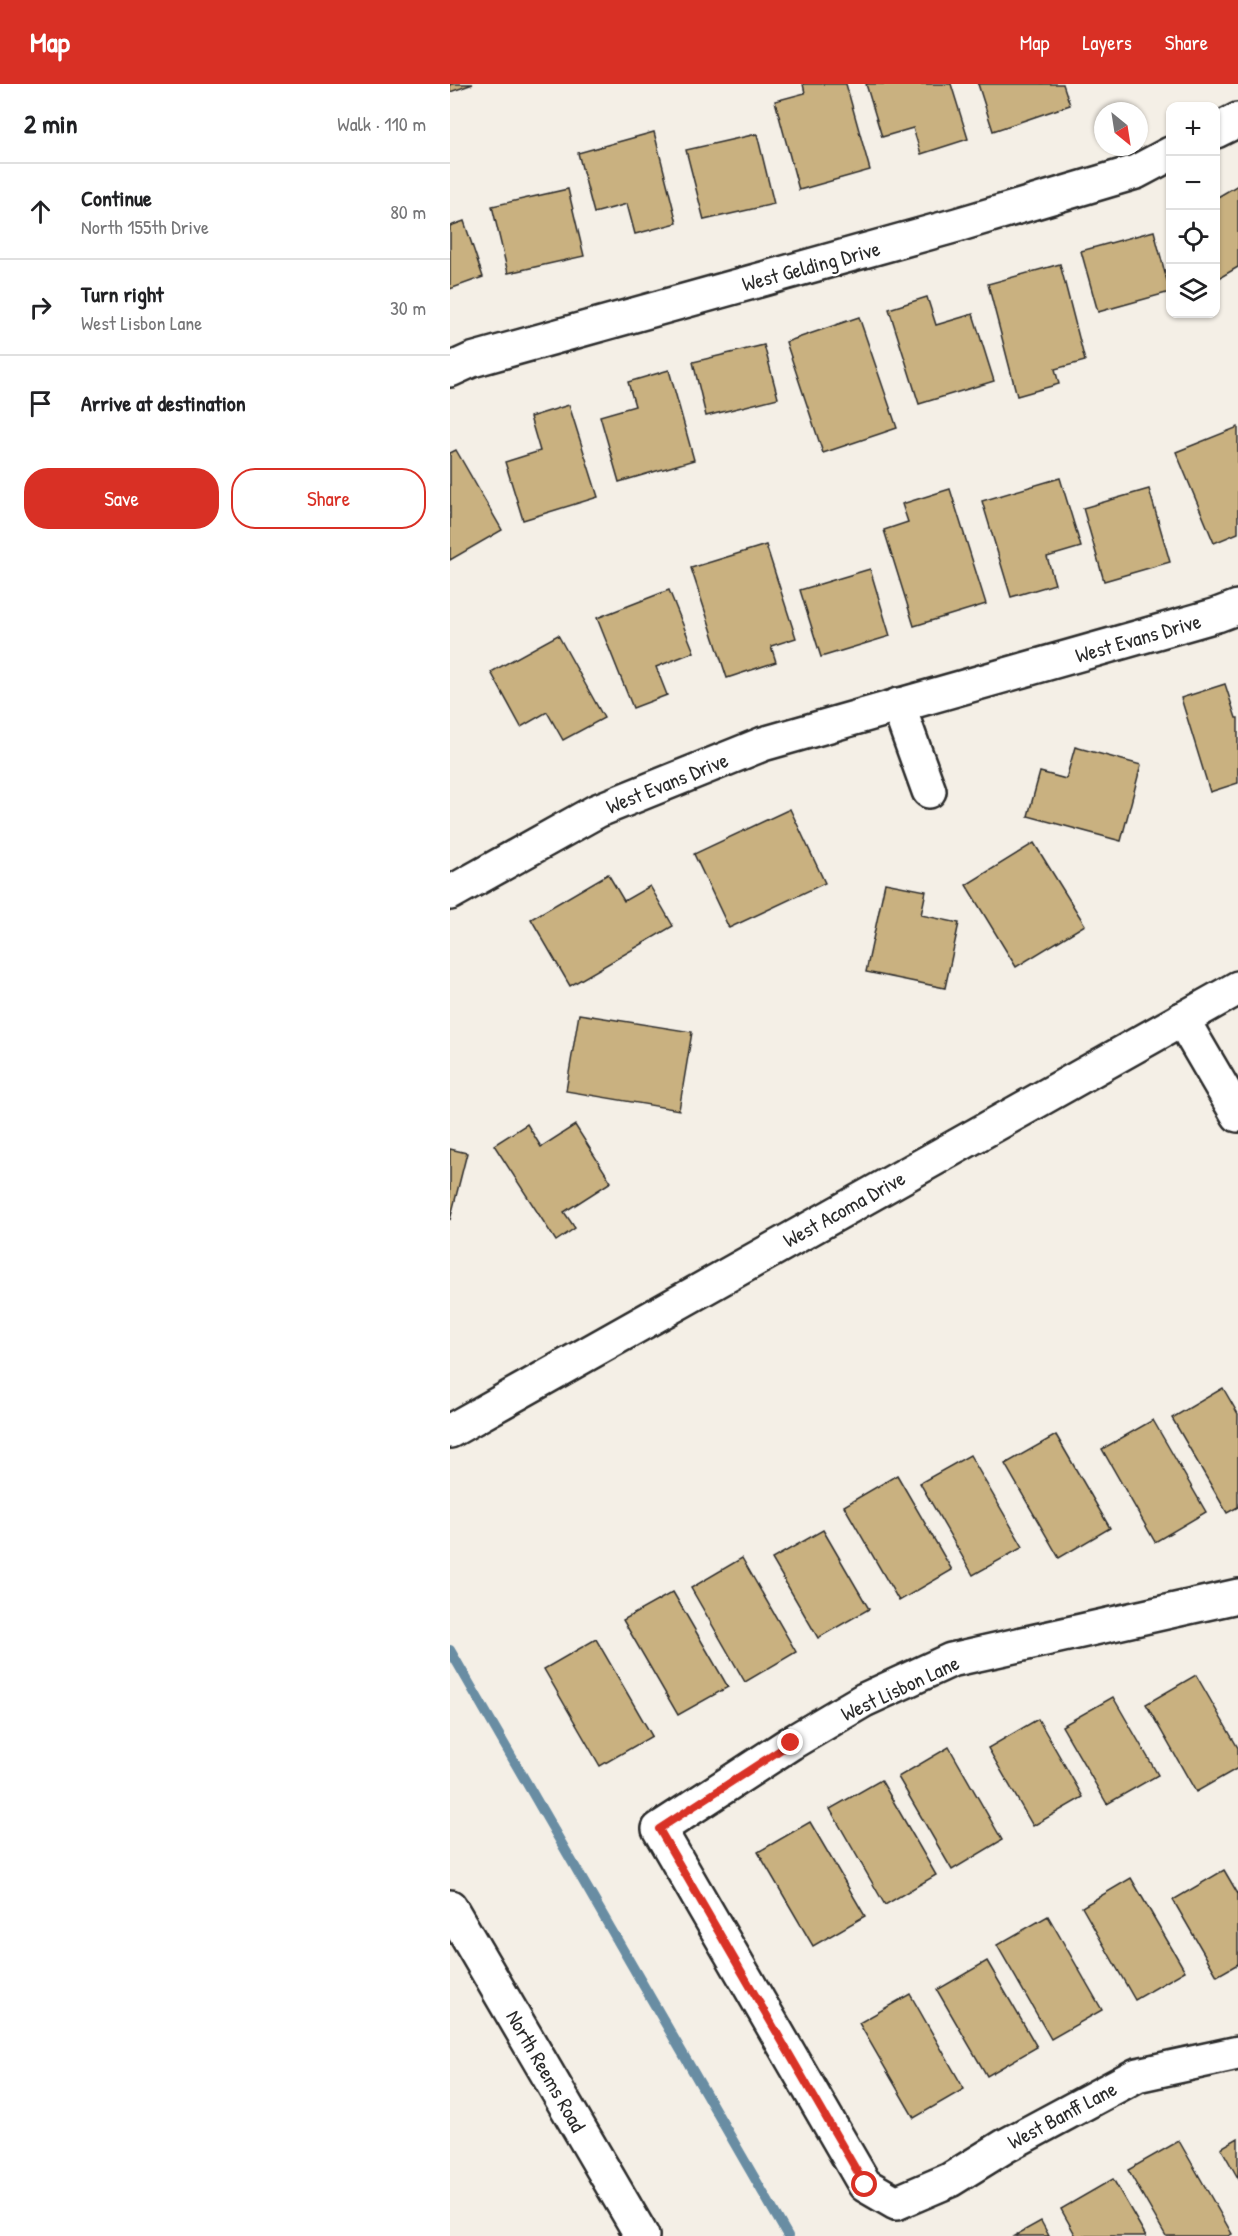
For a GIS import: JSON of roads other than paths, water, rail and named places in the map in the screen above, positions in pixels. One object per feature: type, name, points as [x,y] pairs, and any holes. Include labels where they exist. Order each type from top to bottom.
[{"type":"street","points":[[1220,129],[1238,120]]},
{"type":"street","name":"West Gelding Drive","points":[[450,370],[472,360],[957,225],[1125,175],[1166,156]]},
{"type":"street","name":"West Evans Drive","points":[[450,893],[597,811],[763,744],[1217,615],[1238,607]]},
{"type":"street","points":[[898,705],[928,791]]},
{"type":"street","name":"West Acoma Drive","points":[[450,1431],[1238,988]]},
{"type":"street","points":[[1182,1019],[1238,1115]]},
{"type":"street","name":"West Lisbon Lane","points":[[896,2203],[865,2185],[659,1829],[791,1743],[864,1700],[951,1660],[1238,1596]]},
{"type":"street","name":"North Reems Road","points":[[450,1907],[642,2236]]},
{"type":"street","name":"West Banff Lane","points":[[896,2203],[950,2180],[1005,2145],[1137,2075],[1238,2053]]},
{"type":"waterway","points":[[450,1650],[788,2236]]}]
